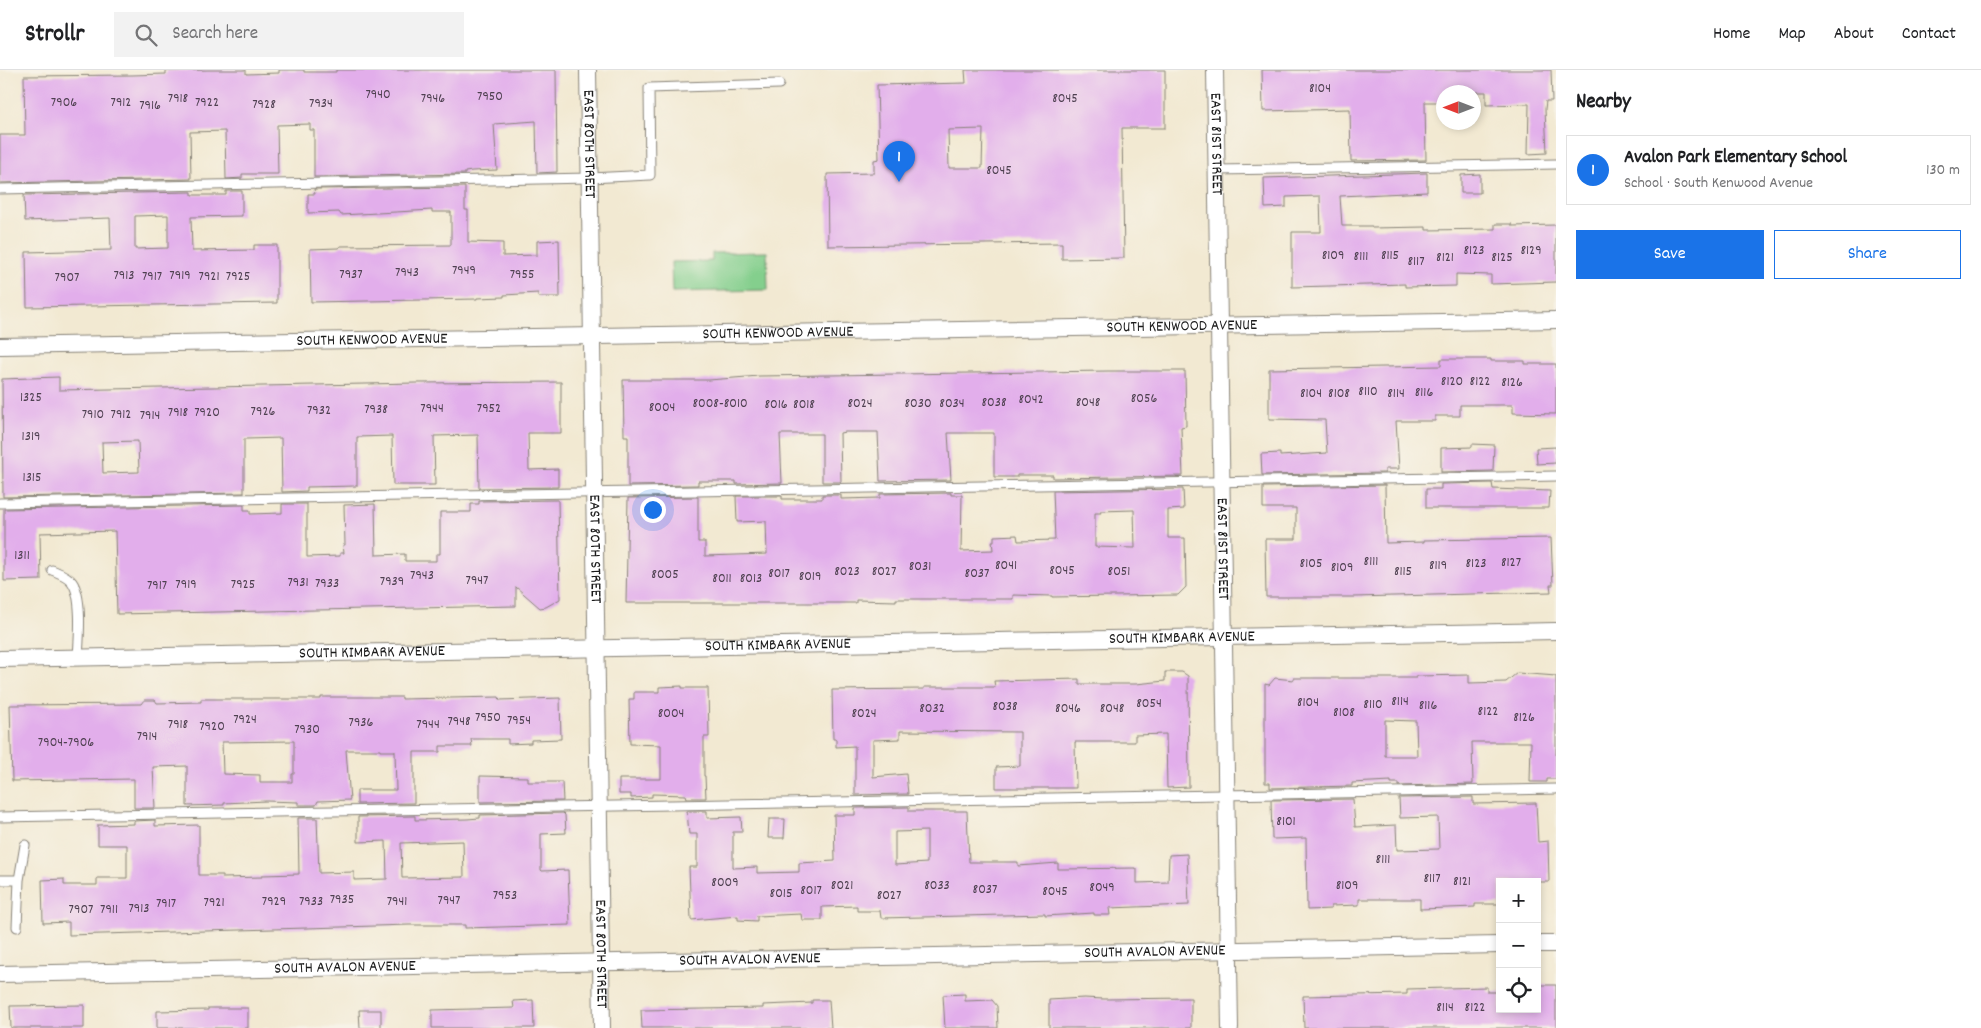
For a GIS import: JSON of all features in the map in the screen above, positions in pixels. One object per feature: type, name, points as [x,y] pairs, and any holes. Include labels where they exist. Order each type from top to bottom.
[{"type":"street","name":"EAST 80TH STREET","points":[[588,70],[602,1028]]},
{"type":"street","name":"EAST 81ST STREET","points":[[1215,70],[1230,1028]]},
{"type":"street","name":"SOUTH KENWOOD AVENUE","points":[[0,346],[1556,320]]},
{"type":"street","name":"SOUTH KIMBARK AVENUE","points":[[0,659],[1556,631]]},
{"type":"street","points":[[1541,944],[1556,944]]},
{"type":"street","name":"SOUTH AVALON AVENUE","points":[[0,974],[1496,945]]},
{"type":"lane","points":[[0,189],[590,178],[650,174],[648,88],[779,84]]},
{"type":"lane","points":[[1217,170],[1556,164]]},
{"type":"lane","points":[[0,503],[1556,476]]},
{"type":"lane","points":[[52,570],[64,575],[73,583],[77,596],[80,616],[78,658]]},
{"type":"lane","points":[[0,817],[1556,789]]},
{"type":"lane","points":[[17,927],[19,880],[25,845]]},
{"type":"lane","points":[[0,880],[19,880]]},
{"type":"green space","points":[[767,252],[768,290],[672,292],[671,262],[712,261],[712,253]]},
{"type":"building","points":[[246,70],[246,74],[279,73],[279,70],[336,72],[336,70],[556,70],[557,172],[537,173],[536,121],[494,124],[497,170],[472,171],[465,172],[465,174],[314,177],[314,130],[310,130],[310,124],[277,125],[278,174],[242,174],[242,178],[226,179],[225,131],[190,132],[191,179],[0,183],[0,135],[25,135],[24,76],[166,74],[166,71]]},
{"type":"building","points":[[965,70],[1165,70],[1165,128],[1122,128],[1124,258],[1062,259],[1062,243],[828,246],[827,174],[874,173],[874,160],[879,159],[877,85],[966,83]],"holes":[[[983,129],[982,168],[949,168],[948,130]]]},
{"type":"building","points":[[1262,70],[1551,70],[1552,101],[1546,101],[1545,109],[1547,153],[1528,154],[1529,104],[1486,105],[1486,92],[1481,92],[1481,85],[1436,85],[1436,102],[1425,102],[1426,160],[1351,161],[1350,109],[1263,111]]},
{"type":"building","points":[[1427,173],[1427,192],[1340,196],[1342,226],[1372,226],[1372,228],[1426,227],[1426,230],[1495,229],[1495,224],[1512,224],[1512,226],[1556,225],[1556,282],[1491,284],[1491,275],[1456,274],[1456,286],[1405,287],[1405,284],[1292,287],[1292,232],[1321,232],[1320,196],[1286,197],[1286,207],[1265,208],[1264,178]]},
{"type":"building","points":[[1480,174],[1480,193],[1461,193],[1461,175]]},
{"type":"building","points":[[465,187],[465,210],[468,210],[468,242],[503,243],[503,256],[537,255],[537,241],[559,240],[560,297],[538,297],[538,293],[477,299],[311,302],[310,249],[338,248],[341,246],[451,245],[451,212],[432,212],[432,210],[341,215],[339,212],[308,213],[308,194],[315,194],[314,189]]},
{"type":"building","points":[[226,191],[242,191],[242,216],[191,217],[192,251],[254,250],[254,245],[277,245],[277,303],[27,307],[26,252],[111,250],[110,218],[25,221],[24,195],[192,192],[192,195],[226,195]],"holes":[[[168,215],[168,248],[135,249],[135,216]]]},
{"type":"building","points":[[1441,359],[1491,359],[1491,361],[1525,361],[1525,364],[1556,364],[1556,414],[1513,413],[1513,405],[1460,405],[1460,416],[1435,416],[1435,421],[1396,421],[1399,469],[1385,469],[1385,473],[1262,475],[1261,454],[1280,453],[1280,456],[1327,453],[1325,420],[1269,419],[1269,369],[1441,366]]},
{"type":"building","points":[[1185,371],[1186,426],[1181,427],[1183,476],[1053,478],[1053,475],[1017,475],[1017,477],[994,477],[994,433],[948,433],[951,480],[880,481],[878,432],[845,432],[840,433],[841,482],[822,482],[822,434],[780,434],[782,483],[736,484],[736,481],[698,481],[698,485],[628,486],[628,436],[624,436],[623,380],[709,380],[759,376]]},
{"type":"building","points":[[59,377],[59,390],[561,382],[561,433],[528,433],[529,470],[558,469],[558,487],[479,488],[478,435],[434,436],[435,485],[393,485],[392,436],[357,437],[357,486],[307,487],[307,491],[282,492],[281,438],[244,439],[244,493],[3,497],[2,379]],"holes":[[[138,441],[139,472],[103,473],[102,442]]]},
{"type":"building","points":[[1472,444],[1494,445],[1493,471],[1441,472],[1441,448],[1472,447]]},
{"type":"building","points":[[1556,447],[1556,463],[1537,464],[1536,448]]},
{"type":"building","points":[[1492,483],[1493,489],[1550,491],[1549,508],[1426,508],[1426,489],[1441,489],[1441,484]]},
{"type":"building","points":[[1385,485],[1386,543],[1424,542],[1424,540],[1551,538],[1553,585],[1550,585],[1551,592],[1354,597],[1266,597],[1265,539],[1296,539],[1296,508],[1263,508],[1263,487]]},
{"type":"building","points":[[1183,489],[1184,509],[1168,510],[1168,538],[1185,538],[1186,587],[1178,595],[1052,597],[1013,595],[1013,599],[856,600],[856,603],[626,603],[628,498],[698,497],[698,542],[705,542],[705,556],[767,554],[766,521],[737,522],[736,496],[782,496],[782,499],[822,499],[822,495],[841,495],[841,499],[880,498],[880,494],[951,493],[951,495],[962,495],[961,551],[993,550],[992,541],[994,541],[994,536],[1017,535],[1018,541],[1055,540],[1053,491]],"holes":[[[1134,510],[1135,548],[1095,547],[1095,513],[1101,513],[1100,511]]]},
{"type":"building","points":[[558,500],[560,599],[546,607],[540,608],[516,587],[516,606],[117,614],[115,531],[40,533],[41,580],[4,581],[4,509],[244,505],[244,510],[250,510],[250,514],[282,513],[282,504],[307,504],[307,557],[340,556],[340,553],[344,553],[344,505],[375,504],[376,555],[405,554],[405,561],[436,561],[436,554],[440,554],[440,512],[471,512],[471,504],[479,504],[479,501]]},
{"type":"building","points":[[1165,672],[1182,672],[1188,676],[1189,787],[1167,788],[1166,734],[1135,735],[1135,742],[1075,742],[1076,788],[996,788],[996,767],[1020,766],[1020,732],[900,731],[900,739],[873,740],[873,777],[906,774],[908,794],[855,795],[855,746],[836,747],[836,739],[833,739],[832,690],[995,687],[994,681],[1079,679],[1079,684],[1136,684],[1165,681]]},
{"type":"building","points":[[1517,673],[1556,676],[1556,779],[1547,779],[1547,782],[1530,782],[1531,742],[1472,742],[1473,784],[1399,786],[1399,783],[1391,783],[1391,781],[1352,783],[1352,786],[1270,788],[1270,783],[1265,783],[1265,684],[1269,685],[1275,678],[1294,680],[1294,678],[1416,678],[1416,676],[1469,675],[1469,683],[1506,682]],"holes":[[[1385,720],[1416,721],[1417,756],[1385,756]]]},
{"type":"building","points":[[682,686],[682,688],[708,688],[709,737],[704,737],[706,798],[687,798],[686,795],[652,794],[652,797],[631,798],[631,794],[619,794],[619,779],[661,779],[661,745],[630,744],[629,699],[634,699],[634,692],[659,692],[659,687]]},
{"type":"building","points":[[321,697],[402,697],[402,699],[499,697],[500,700],[560,698],[561,739],[531,740],[531,743],[508,744],[508,739],[471,739],[472,746],[440,746],[440,752],[414,752],[414,803],[357,804],[357,790],[396,790],[395,751],[380,750],[346,750],[350,800],[318,801],[316,805],[298,805],[298,802],[266,801],[187,806],[187,766],[153,767],[155,808],[134,808],[134,779],[12,781],[10,705],[141,704],[144,700],[155,700],[157,703],[201,702],[201,699],[321,699]],"holes":[[[294,741],[294,774],[292,774],[292,782],[260,782],[260,775],[223,774],[222,742]]]},
{"type":"building","points":[[480,776],[528,777],[528,782],[562,782],[563,801],[480,802]]},
{"type":"building","points":[[1473,797],[1473,804],[1536,803],[1538,842],[1548,841],[1549,882],[1541,882],[1541,878],[1496,878],[1496,904],[1475,904],[1475,907],[1420,909],[1420,899],[1359,899],[1359,905],[1331,906],[1331,909],[1307,910],[1306,838],[1272,839],[1271,800],[1353,799],[1355,827],[1396,825],[1397,850],[1439,849],[1438,817],[1400,818],[1399,798]]},
{"type":"building","points":[[909,807],[909,811],[967,811],[969,862],[1018,862],[1018,866],[1058,863],[1058,869],[1135,868],[1137,869],[1137,883],[1168,882],[1169,855],[1187,854],[1189,905],[1109,908],[1110,915],[1094,915],[1094,913],[1045,916],[1045,914],[881,918],[880,911],[857,911],[857,906],[822,907],[822,920],[802,920],[801,914],[757,916],[757,921],[738,920],[738,916],[691,920],[689,867],[697,867],[697,834],[689,834],[687,811],[707,811],[707,818],[741,817],[742,832],[733,832],[733,868],[757,867],[757,873],[799,872],[799,863],[835,861],[834,815],[855,815],[855,808]],"holes":[[[927,831],[927,863],[895,865],[895,832]]]},
{"type":"building","points":[[563,813],[565,815],[566,833],[541,834],[541,870],[568,870],[570,925],[465,928],[465,925],[409,925],[69,935],[69,922],[43,923],[42,880],[64,879],[64,885],[97,885],[97,878],[127,878],[127,845],[98,845],[98,825],[134,824],[134,821],[155,820],[155,826],[199,825],[199,875],[223,875],[223,878],[262,877],[262,875],[299,874],[298,818],[317,818],[319,873],[354,872],[354,880],[387,879],[386,841],[358,842],[358,817],[415,816],[415,820],[480,818],[480,815]],"holes":[[[463,841],[464,877],[402,878],[401,843]]]},
{"type":"building","points":[[769,819],[785,819],[784,838],[768,838]]},
{"type":"building","points":[[1541,985],[1556,985],[1556,1028],[1304,1028],[1303,996],[1407,994],[1407,989],[1487,987],[1487,992],[1496,992],[1496,1013],[1541,1013]]},
{"type":"building","points":[[965,994],[965,1001],[992,1000],[997,1006],[998,1028],[945,1028],[943,995]]},
{"type":"building","points":[[1084,998],[1191,998],[1191,1028],[1049,1028],[1049,1000]]},
{"type":"building","points":[[533,1000],[534,1028],[432,1028],[432,1010],[514,1008],[513,1001]]},
{"type":"building","points":[[812,1000],[829,1000],[831,1028],[642,1028],[641,1010],[763,1008],[763,1005],[812,1003]]},
{"type":"building","points":[[84,1005],[84,1028],[11,1028],[10,1006]]},
{"type":"building","points":[[208,1008],[248,1008],[248,1028],[157,1028],[157,1011],[208,1010]]},
{"type":"building","points":[[359,1010],[381,1010],[381,1028],[360,1028]]},
{"type":"place","name":"Avalon Park Elementary School","points":[[899,182]]}]
